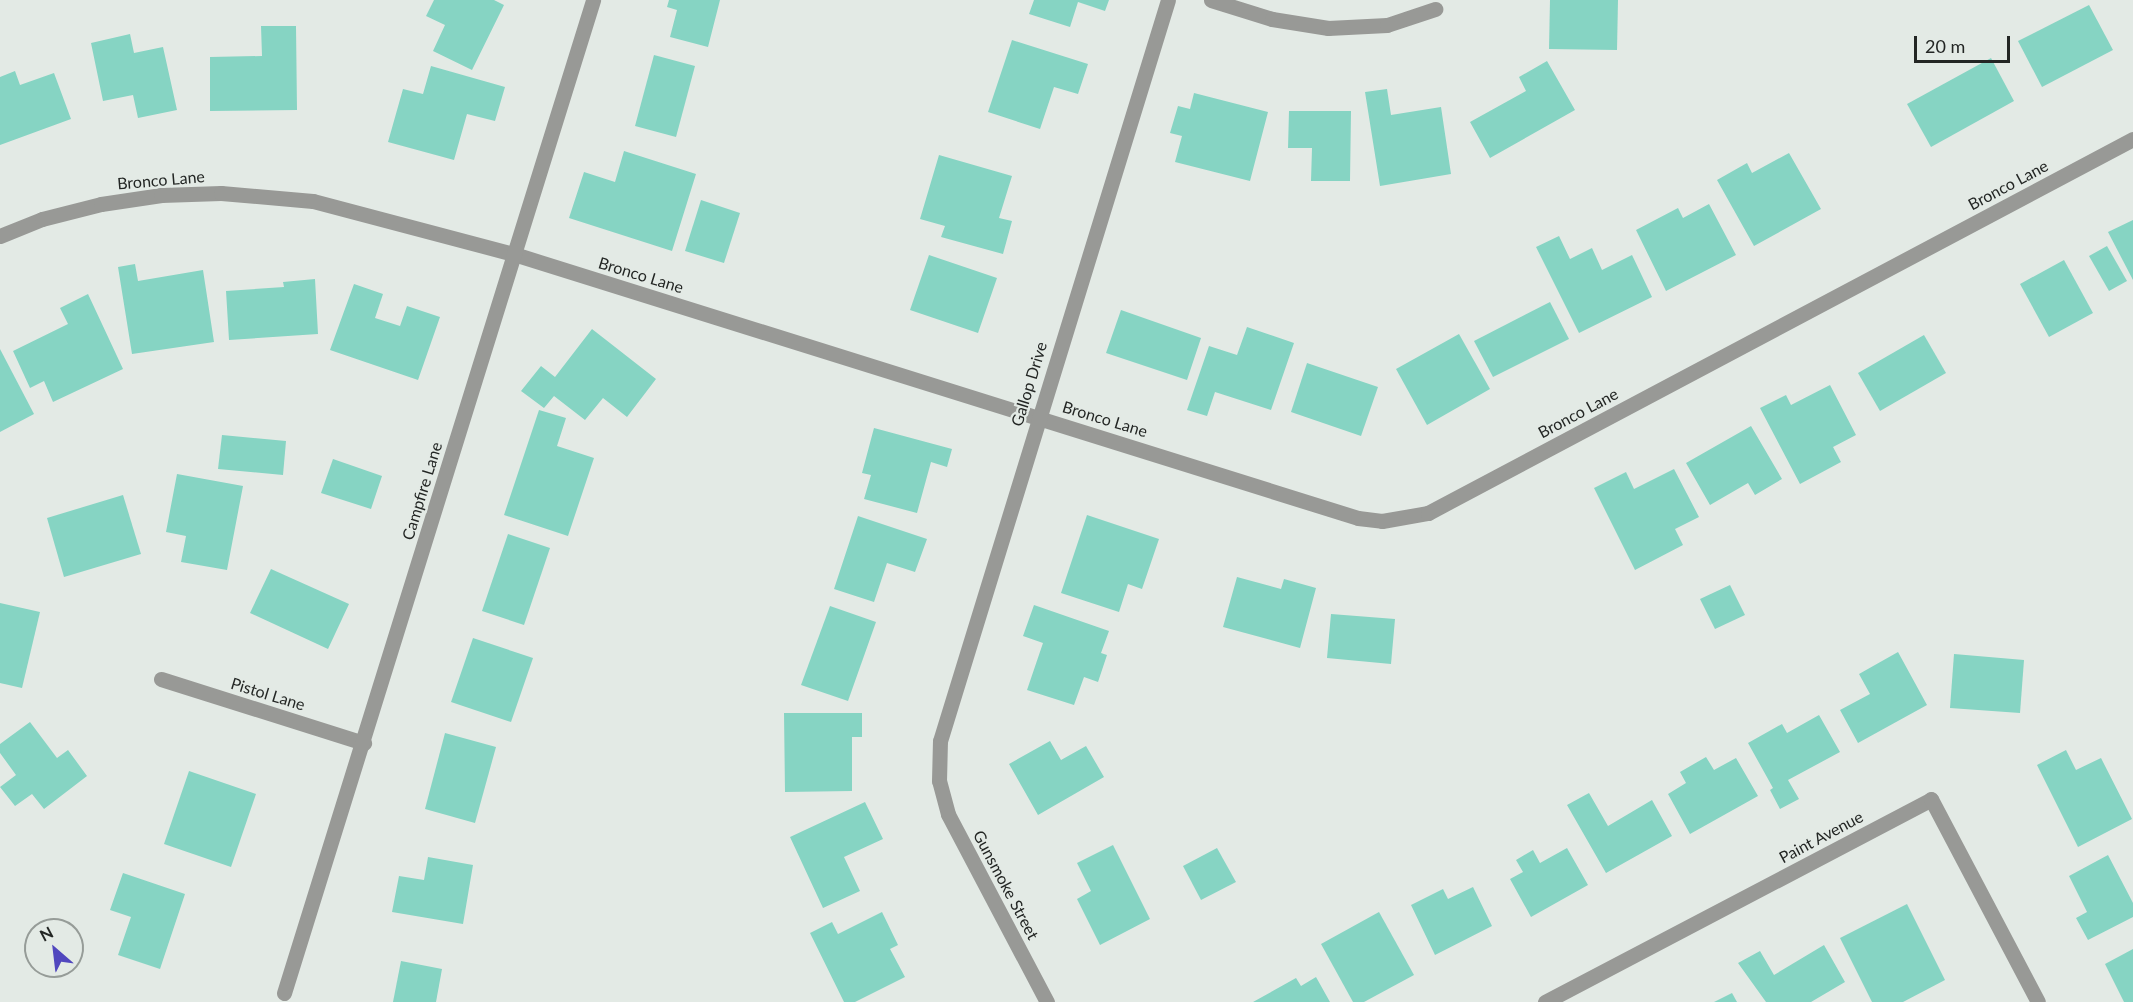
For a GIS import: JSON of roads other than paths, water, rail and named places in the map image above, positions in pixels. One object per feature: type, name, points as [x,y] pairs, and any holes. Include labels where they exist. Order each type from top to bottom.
[{"type":"street","name":"Campfire Lane","points":[[284,993],[364,743],[593,0]]},
{"type":"street","name":"Gallop Drive","points":[[939,781],[940,741],[1037,417],[1168,0]]},
{"type":"street","points":[[1211,0],[1272,19],[1328,28],[1387,25],[1435,9]]},
{"type":"street","name":"Bronco Lane","points":[[0,236],[42,219],[101,204],[221,193],[313,201],[514,254],[1359,518],[1406,519],[1428,513],[2133,139]]},
{"type":"street","name":"Pistol Lane","points":[[161,679],[364,743]]},
{"type":"street","name":"Gunsmoke Street","points":[[939,781],[948,814],[1047,1002]]},
{"type":"street","name":"Paint Avenue","points":[[1545,1002],[1931,799],[2038,1002]]}]
